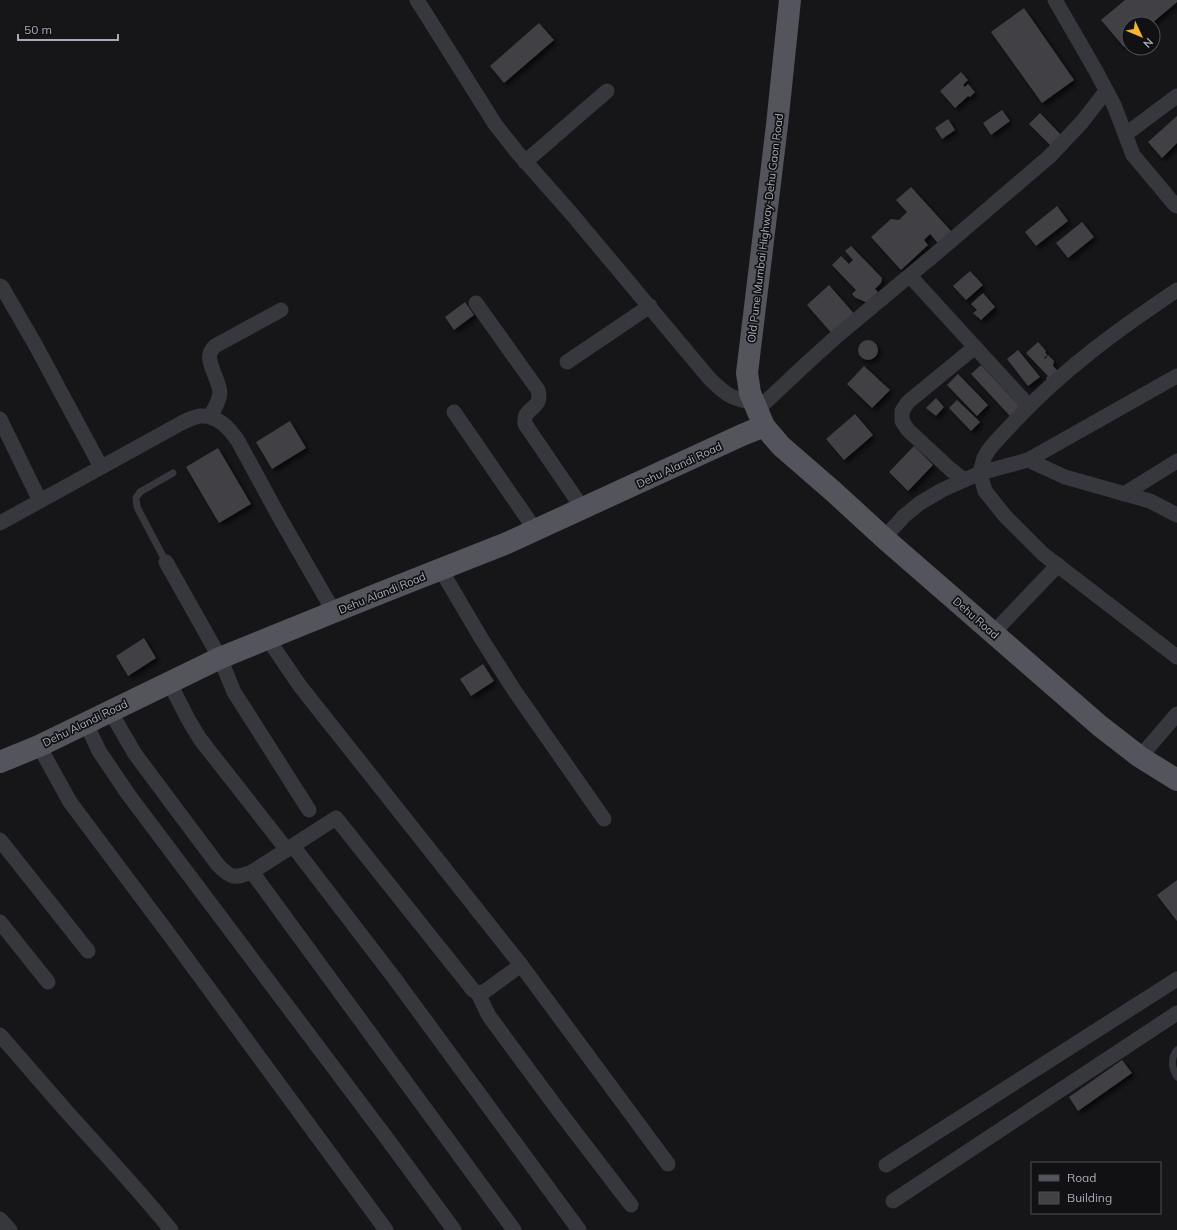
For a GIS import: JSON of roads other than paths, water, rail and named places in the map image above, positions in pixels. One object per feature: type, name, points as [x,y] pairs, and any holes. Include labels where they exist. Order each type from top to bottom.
[{"type":"main road","name":"Old Pune Mumbai Highway-Dehu Gaon Road","points":[[781,446],[758,413],[750,393],[747,373],[777,125],[790,0]]},
{"type":"main road","name":"Dehu Alandi Road","points":[[0,762],[39,746],[220,658],[441,570],[583,509],[742,435],[758,413]]},
{"type":"main road","name":"Dehu Road","points":[[781,446],[1100,726],[1140,757],[1177,780]]},
{"type":"street","points":[[417,0],[495,124],[525,162],[570,212],[720,388],[728,395],[739,400],[758,413],[832,341],[1050,156],[1082,122],[1106,91]]},
{"type":"street","points":[[1055,0],[1114,105],[1133,155],[1176,205]]},
{"type":"street","points":[[525,162],[607,91]]},
{"type":"street","points":[[1126,134],[1177,96]]},
{"type":"street","points":[[910,276],[1029,406]]},
{"type":"street","points":[[0,286],[2,287],[40,353],[101,467]]},
{"type":"street","points":[[1177,290],[1133,320],[1078,361],[1029,406],[988,451],[984,458],[980,473],[985,491],[1005,516],[1043,554],[1177,657]]},
{"type":"street","points":[[476,303],[538,390],[538,402],[528,411],[524,419],[525,424],[583,509]]},
{"type":"street","points":[[567,362],[650,306]]},
{"type":"street","points":[[210,416],[220,394],[210,359],[210,354],[215,346],[281,310]]},
{"type":"street","points":[[964,480],[908,430],[902,421],[902,412],[908,402],[975,347]]},
{"type":"street","points":[[884,538],[904,516],[920,503],[942,490],[980,473],[1028,460],[1177,376]]},
{"type":"street","points":[[454,412],[536,530]]},
{"type":"street","points":[[0,523],[176,426],[199,416],[210,416],[222,422],[232,432],[238,441],[280,520],[334,612]]},
{"type":"street","points":[[0,419],[4,439],[40,501]]},
{"type":"street","points":[[1028,460],[1065,477],[1150,501],[1177,515]]},
{"type":"street","points":[[1124,494],[1177,461]]},
{"type":"street","points":[[166,562],[220,658],[234,692],[309,810]]},
{"type":"street","points":[[993,633],[1058,565]]},
{"type":"street","points":[[441,570],[514,690],[604,819]]},
{"type":"street","points":[[268,639],[300,686],[521,965],[668,1164]]},
{"type":"street","points":[[169,682],[200,739],[395,979],[579,1230]]},
{"type":"street","points":[[110,711],[135,754],[218,865],[232,877],[242,876],[252,872],[336,818],[473,990],[478,993],[494,1022],[559,1111],[631,1205]]},
{"type":"street","points":[[1140,757],[1177,714]]},
{"type":"street","points":[[86,723],[98,751],[128,794],[454,1230]]},
{"type":"street","points":[[39,746],[70,802],[386,1230]]},
{"type":"street","points":[[0,840],[88,951]]},
{"type":"street","points":[[252,872],[514,1230]]},
{"type":"street","points":[[0,922],[48,982]]},
{"type":"street","points":[[478,993],[484,992],[521,965]]},
{"type":"street","points":[[886,1165],[1177,979]]},
{"type":"street","points":[[893,1201],[1177,1013]]},
{"type":"street","points":[[0,1035],[171,1230]]},
{"type":"street","points":[[0,1219],[10,1230]]},
{"type":"lane","points":[[166,562],[137,507],[136,498],[140,492],[173,473]]},
{"type":"lane","points":[[1177,1050],[1174,1053],[1172,1062],[1173,1071],[1177,1077]]}]
